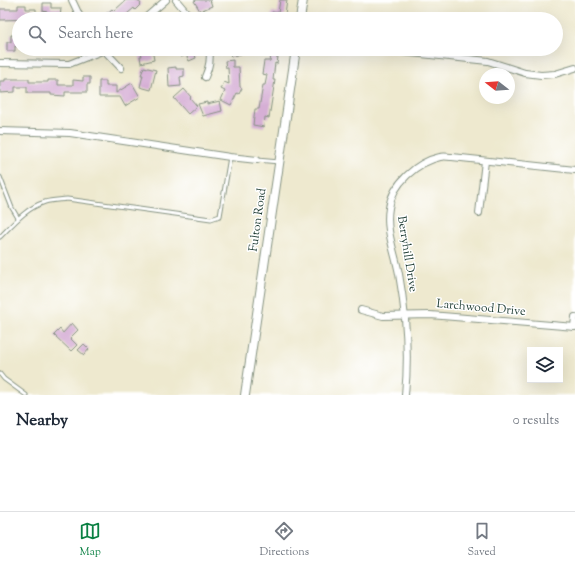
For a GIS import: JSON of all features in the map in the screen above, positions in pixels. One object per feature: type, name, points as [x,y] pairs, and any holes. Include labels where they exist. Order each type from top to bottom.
[{"type":"street","points":[[72,0],[78,12]]},
{"type":"street","points":[[152,12],[166,0]]},
{"type":"street","points":[[176,0],[186,12]]},
{"type":"street","points":[[301,12],[303,0]]},
{"type":"street","points":[[0,63],[69,64],[89,56]]},
{"type":"street","points":[[110,56],[121,68]]},
{"type":"street","points":[[205,77],[209,69],[210,56]]},
{"type":"street","name":"Fulton Road","points":[[244,395],[295,56]]},
{"type":"street","points":[[440,56],[488,61],[525,73],[541,75],[554,74],[575,68]]},
{"type":"street","points":[[0,131],[70,133],[257,160]]},
{"type":"street","name":"Berryhill Drive","points":[[405,395],[405,316],[399,274],[389,230],[389,207],[395,190],[410,172],[418,166],[440,157],[575,170]]},
{"type":"street","points":[[478,213],[485,161]]},
{"type":"street","name":"Larchwood Drive","points":[[361,310],[383,316],[430,315],[574,327]]},
{"type":"street","points":[[574,327],[575,318]]},
{"type":"lane","points":[[0,238],[18,218],[28,211],[45,202],[67,199],[211,220],[220,216],[230,157]]},
{"type":"lane","points":[[257,160],[279,162]]},
{"type":"lane","points":[[0,177],[12,208],[18,218]]},
{"type":"lane","points":[[0,374],[4,379],[26,395]]},
{"type":"building","points":[[126,0],[138,0],[141,4],[135,10],[134,8],[129,12],[108,12],[112,9],[114,11]]},
{"type":"building","points":[[210,0],[212,6],[200,11],[194,1]]},
{"type":"building","points":[[280,0],[287,0],[285,12],[278,12]]},
{"type":"building","points":[[43,3],[51,3],[51,8],[61,8],[61,12],[43,11]]},
{"type":"building","points":[[18,5],[26,5],[26,9],[36,9],[36,12],[12,12],[12,20],[0,20],[0,9],[18,9]]},
{"type":"building","points":[[12,35],[12,51],[7,51],[7,42],[11,42]]},
{"type":"building","points":[[140,56],[153,56],[154,60],[141,63]]},
{"type":"building","points":[[186,56],[195,56],[196,58],[189,61]]},
{"type":"building","points":[[271,56],[278,57],[277,64],[275,63],[273,80],[275,80],[269,118],[265,117],[264,127],[253,125],[255,109],[259,109],[263,85],[265,85],[267,75],[262,74],[264,61],[270,61]]},
{"type":"building","points":[[233,60],[233,67],[239,67],[240,87],[242,88],[239,94],[237,93],[231,105],[221,100],[225,91],[221,89],[224,82],[229,84],[228,68],[226,68],[225,61]]},
{"type":"building","points":[[144,67],[156,70],[151,90],[140,87],[143,75],[141,75]]},
{"type":"building","points":[[176,67],[176,69],[184,69],[184,76],[180,77],[181,86],[169,87],[168,68]]},
{"type":"building","points":[[83,77],[90,77],[90,84],[87,84],[87,92],[65,92],[65,96],[51,95],[51,93],[27,93],[27,87],[15,87],[15,92],[0,93],[0,81],[5,81],[5,79],[29,79],[29,82],[48,82],[48,80],[58,80],[58,85],[73,85],[73,80],[83,81]]},
{"type":"building","points":[[99,81],[106,81],[106,86],[116,86],[116,93],[132,83],[140,97],[125,106],[120,97],[99,97]]},
{"type":"building","points":[[184,89],[197,106],[188,114],[174,98]]},
{"type":"building","points":[[220,101],[222,111],[203,116],[198,104],[207,102],[207,104]]},
{"type":"building","points":[[72,323],[78,330],[70,338],[77,345],[71,351],[54,335],[60,329],[63,333]]},
{"type":"building","points":[[84,344],[89,349],[84,355],[78,350]]}]
